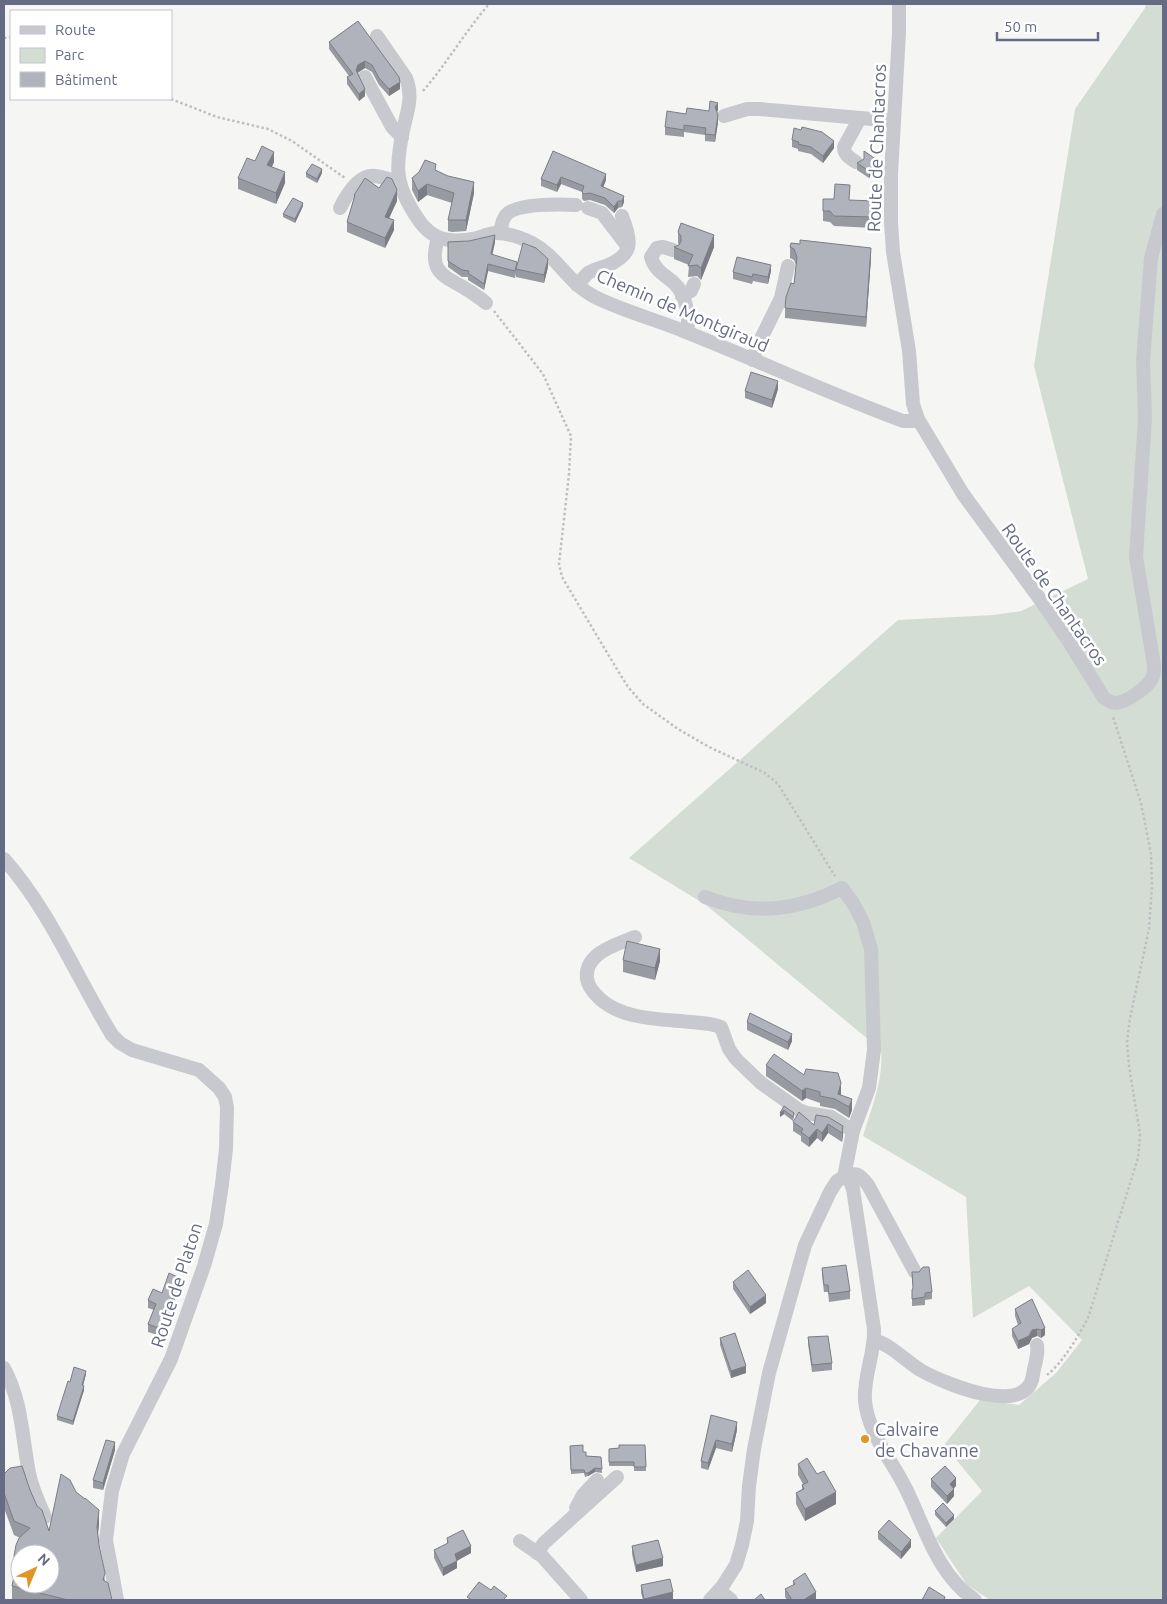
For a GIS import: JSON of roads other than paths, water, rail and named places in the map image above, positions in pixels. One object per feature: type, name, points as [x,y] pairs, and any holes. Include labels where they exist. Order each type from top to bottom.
[{"type":"street","name":"Route de Chantacros","points":[[899,4],[891,174],[891,223],[893,252],[909,351],[913,404],[918,419],[963,494],[1042,602],[1104,698],[1114,703],[1121,702],[1138,693],[1149,683],[1153,676],[1154,665],[1136,557],[1145,418],[1143,361],[1151,258],[1163,214]]},
{"type":"street","points":[[377,36],[406,78],[410,94],[410,108],[397,166],[399,182],[408,203],[419,220],[431,234],[438,238],[435,248],[435,260],[440,274],[486,303]]},
{"type":"street","points":[[364,77],[392,127],[402,137]]},
{"type":"street","points":[[724,116],[746,109],[760,109],[894,121]]},
{"type":"street","points":[[856,162],[846,155],[844,147],[860,118]]},
{"type":"street","points":[[340,208],[354,186],[368,177],[373,176],[399,182]]},
{"type":"street","points":[[500,234],[504,218],[511,210],[560,204],[582,206],[602,213],[628,247]]},
{"type":"street","points":[[578,285],[588,273],[621,258],[628,247],[628,233],[622,216]]},
{"type":"street","name":"Chemin de Montgiraud","points":[[438,238],[458,240],[495,233],[509,234],[531,242],[547,253],[578,285],[594,297],[686,332],[903,422],[918,419]]},
{"type":"street","points":[[673,250],[663,247],[656,248],[651,257],[655,269],[673,282],[682,296],[689,321],[686,332]]},
{"type":"street","points":[[749,359],[756,349],[781,298],[784,267]]},
{"type":"street","points":[[682,296],[691,291],[694,284]]},
{"type":"street","name":"Route de Platon","points":[[4,859],[39,906],[112,1035],[120,1043],[132,1050],[199,1070],[219,1088],[225,1097],[227,1107],[226,1149],[222,1184],[216,1224],[204,1266],[171,1359],[124,1454],[112,1491],[106,1540],[117,1600]]},
{"type":"street","points":[[705,897],[723,904],[740,907],[782,908],[800,905],[842,888],[863,922],[871,949],[874,1050],[869,1088],[853,1131],[844,1177]]},
{"type":"street","points":[[635,936],[610,947],[591,959],[588,967],[588,984],[604,1002],[616,1010],[630,1014],[709,1023],[721,1027],[736,1059],[762,1083],[799,1110],[832,1117],[853,1131]]},
{"type":"street","points":[[731,1600],[714,1595],[736,1565],[742,1544],[747,1521],[754,1449],[769,1373],[804,1245],[837,1181],[852,1174],[857,1174],[868,1185],[915,1272]]},
{"type":"street","points":[[844,1177],[850,1181],[853,1189],[875,1341],[866,1380],[865,1400],[868,1421],[906,1489],[928,1540],[941,1563],[952,1579],[975,1600]]},
{"type":"street","points":[[875,1341],[882,1342],[923,1372],[959,1387],[987,1395],[1011,1396],[1022,1392],[1031,1385],[1037,1357],[1037,1346]]},
{"type":"street","points":[[4,1368],[12,1382],[18,1402],[30,1479],[45,1517]]},
{"type":"street","points":[[537,1553],[544,1543],[617,1477]]},
{"type":"street","points":[[573,1516],[583,1495],[597,1480]]},
{"type":"street","points":[[520,1541],[542,1556],[581,1600]]},
{"type":"place","name":"Calvaire de Chavanne","points":[[865,1439]]}]
